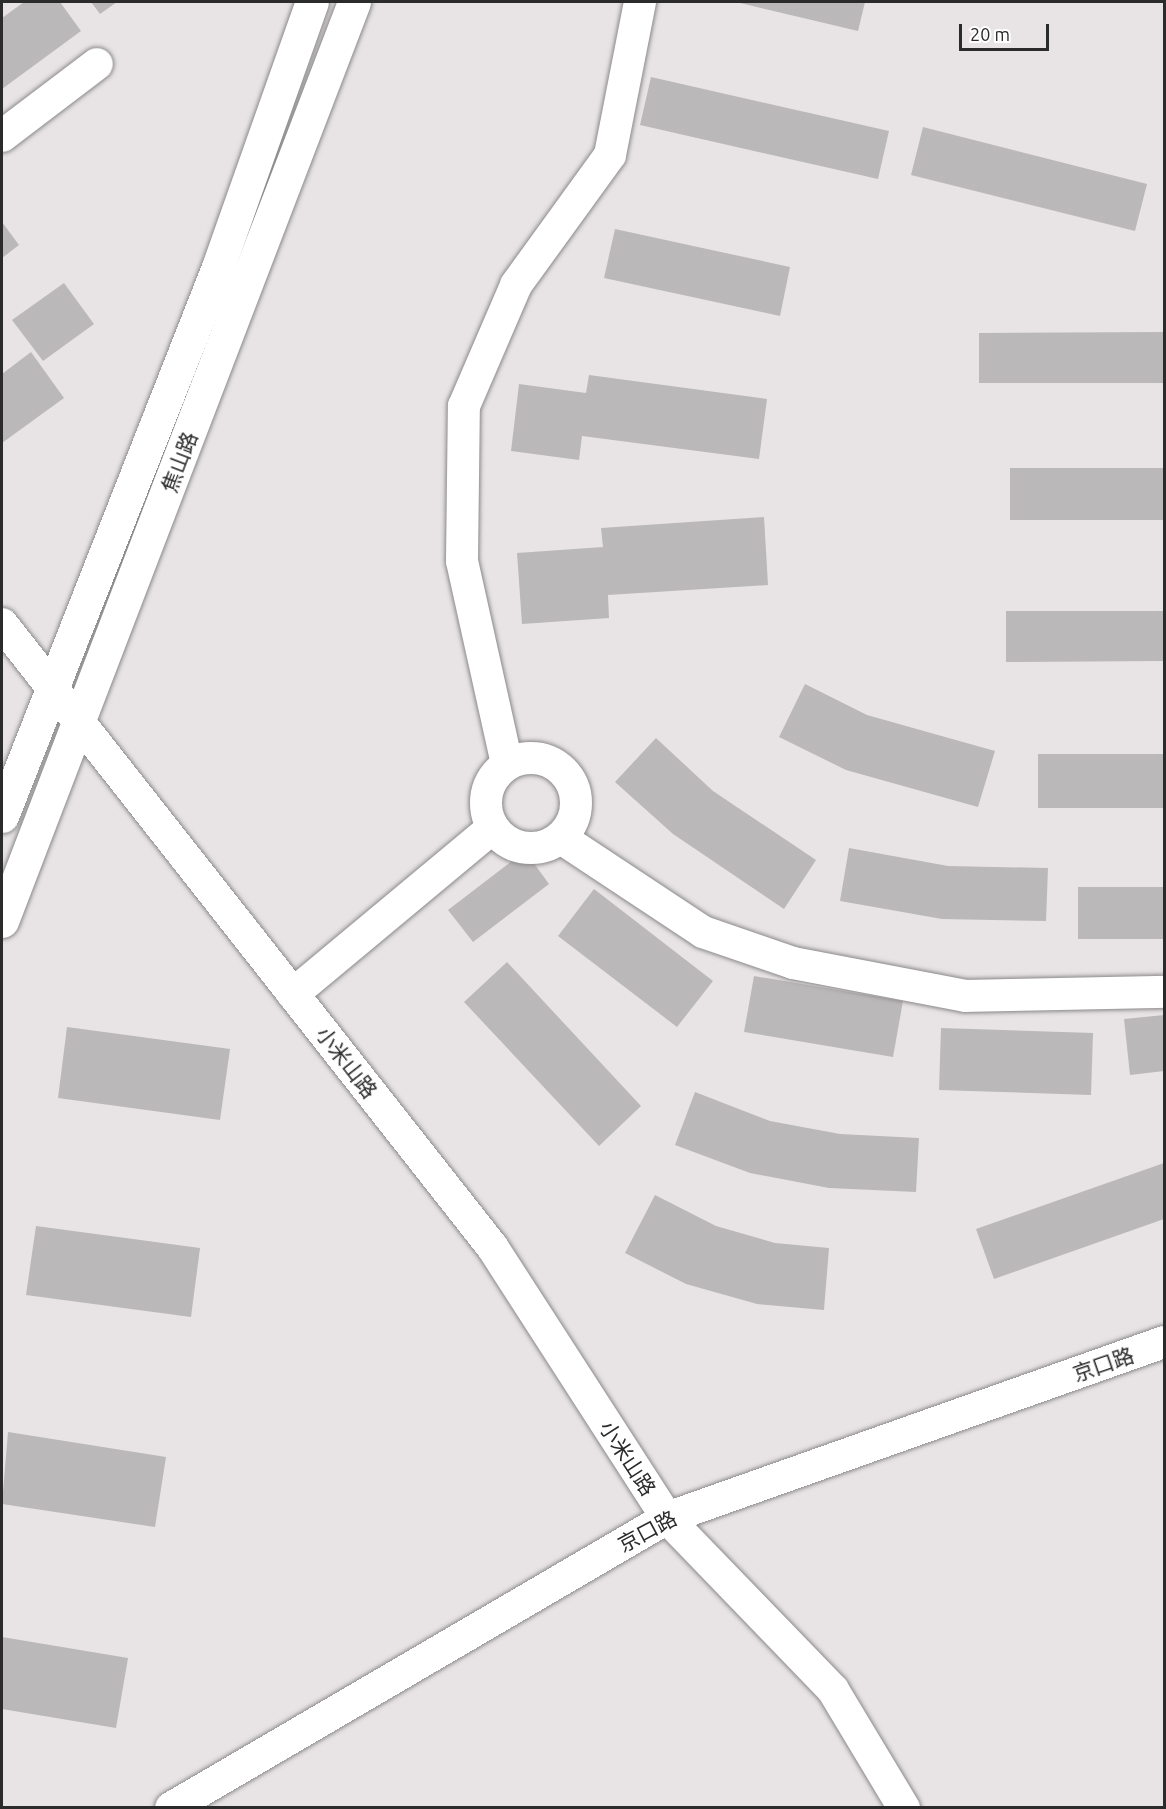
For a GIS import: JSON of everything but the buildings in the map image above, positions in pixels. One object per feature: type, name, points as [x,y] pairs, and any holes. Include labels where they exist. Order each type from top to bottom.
[{"type":"main road","name":"焦山路","points":[[2,816],[218,267],[312,2]]},
{"type":"main road","name":"焦山路","points":[[2,921],[81,723],[354,2]]},
{"type":"street","points":[[507,764],[462,561],[464,406],[516,285],[610,154],[640,2]]},
{"type":"street","points":[[2,136],[97,64]]},
{"type":"street","name":"小米山路","points":[[2,624],[493,1248],[667,1518],[833,1690],[904,1808]]},
{"type":"street","points":[[536,758],[563,771],[577,797],[571,826],[561,838],[547,846],[516,847],[492,828],[486,814],[486,793],[496,773],[507,764],[536,758]]},
{"type":"street","points":[[293,994],[492,828]]},
{"type":"street","points":[[561,838],[703,932],[793,963],[966,996],[1164,992]]},
{"type":"street","name":"京口路","points":[[171,1808],[667,1518],[1164,1342]]}]
